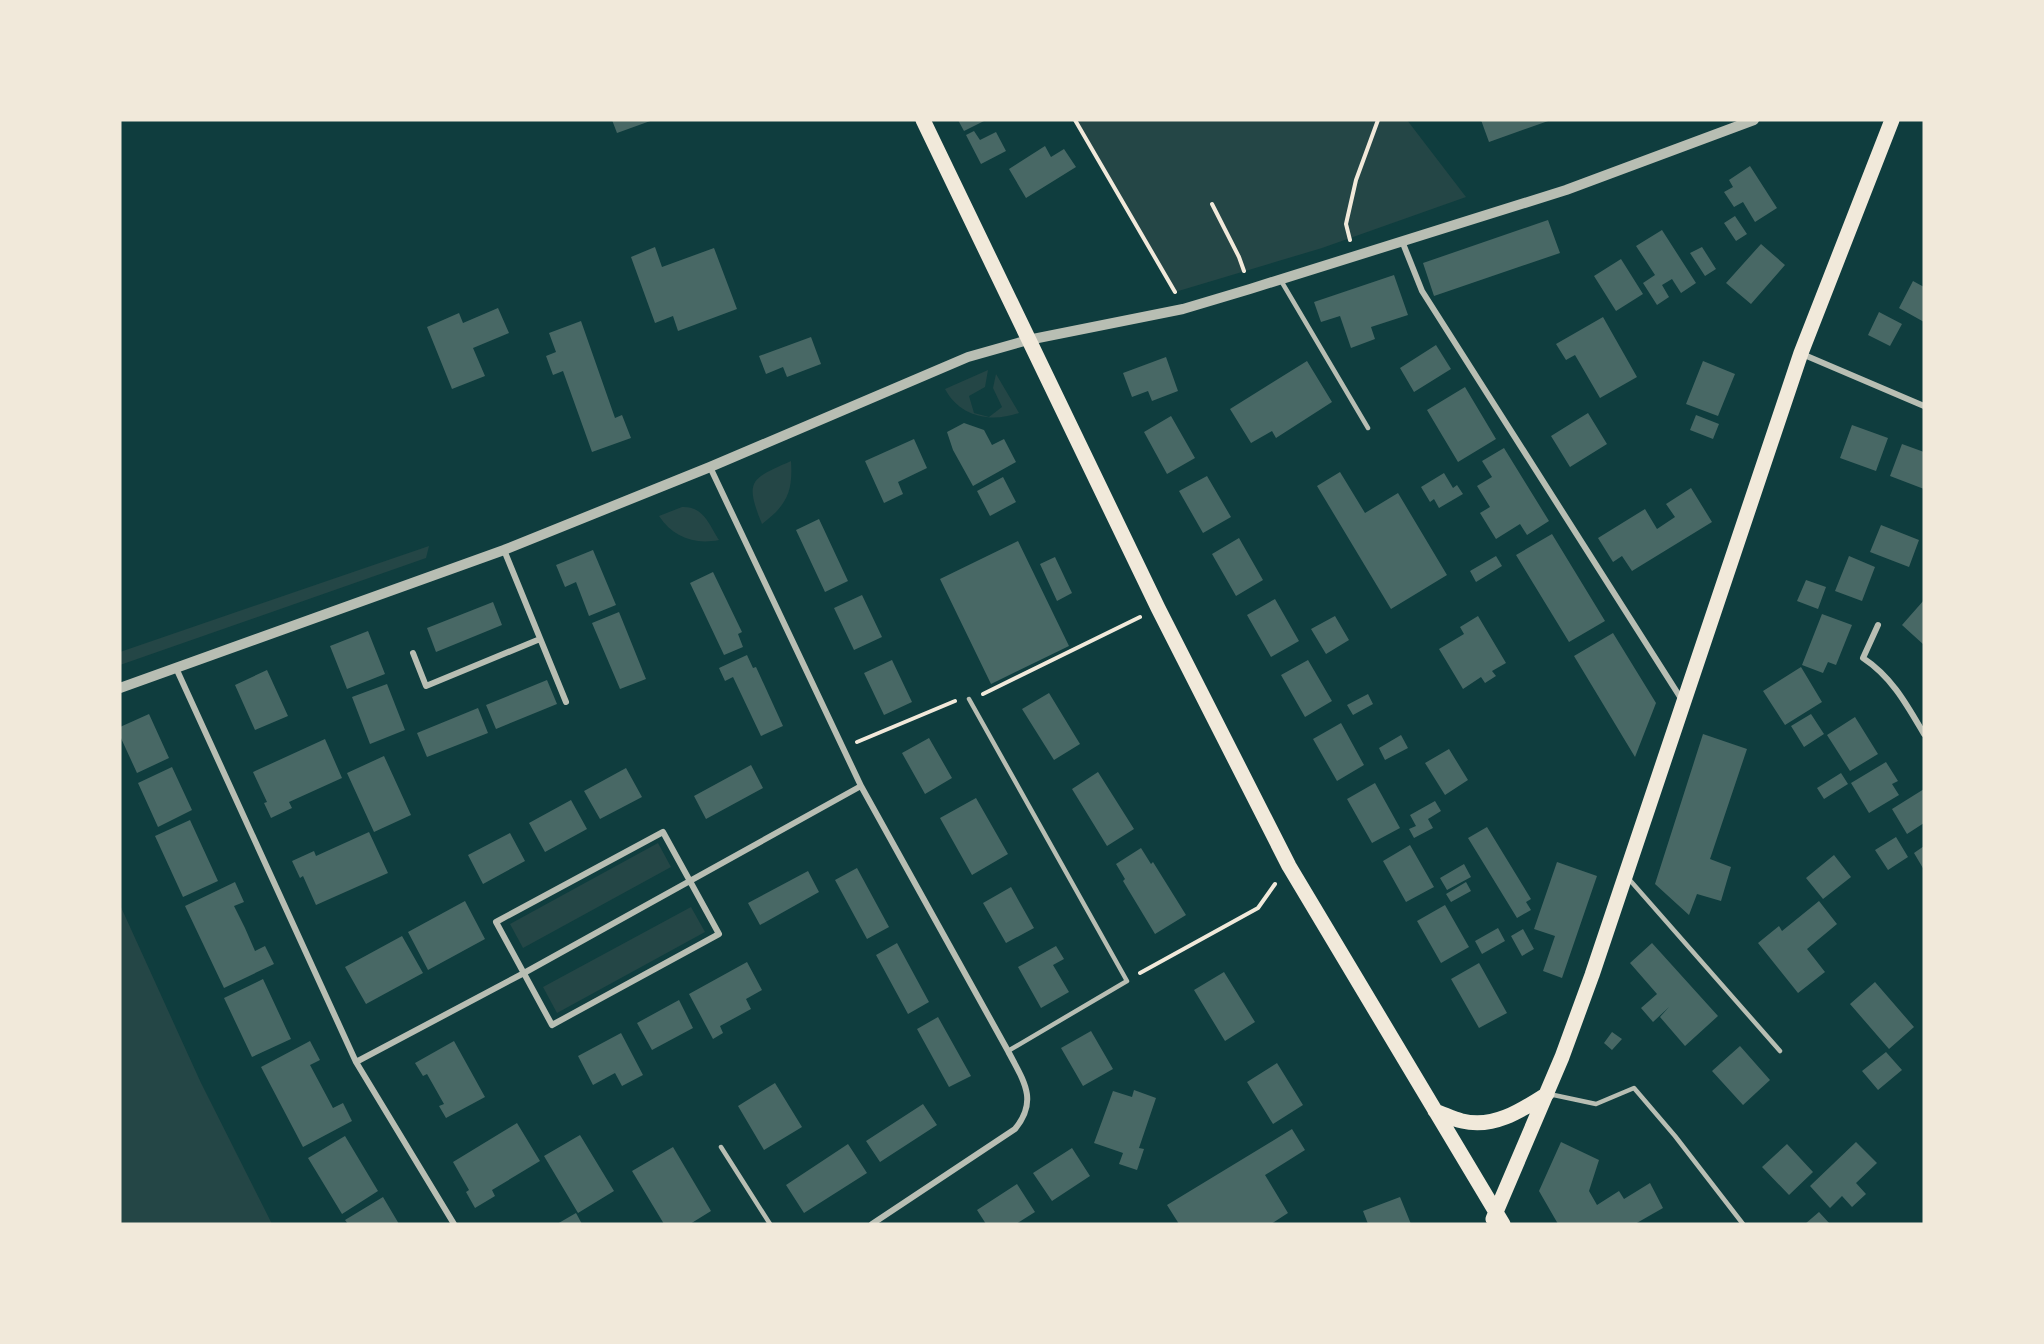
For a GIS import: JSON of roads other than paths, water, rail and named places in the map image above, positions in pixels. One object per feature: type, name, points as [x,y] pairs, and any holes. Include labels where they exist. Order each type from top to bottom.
[{"type":"main road","points":[[923,120],[1158,608],[1289,866],[1497,1220]]},
{"type":"main road","points":[[1497,1220],[1592,975],[1801,353],[1892,120]]},
{"type":"main road","points":[[1435,1111],[1463,1122],[1492,1122],[1518,1112],[1547,1094]]},
{"type":"street","points":[[120,688],[504,550],[710,467],[968,357],[1028,340],[1183,309],[1250,289],[1566,190],[1754,120]]},
{"type":"street","points":[[1401,240],[1422,291],[1685,703]]},
{"type":"street","points":[[1801,353],[1924,406]]},
{"type":"street","points":[[710,467],[861,786],[1025,1083],[1028,1095],[1023,1120],[1015,1129],[872,1224]]},
{"type":"street","points":[[504,550],[566,702]]},
{"type":"street","points":[[1878,625],[1863,658],[1875,666],[1902,696],[1924,734]]},
{"type":"street","points":[[414,653],[426,686],[540,639]]},
{"type":"street","points":[[176,668],[356,1062],[454,1224]]},
{"type":"street","points":[[356,1062],[524,973],[861,786]]},
{"type":"street","points":[[663,832],[719,934],[552,1025],[524,973],[496,922],[663,832]]},
{"type":"lane","points":[[1280,279],[1368,428]]},
{"type":"lane","points":[[969,699],[1127,981],[1008,1052]]},
{"type":"lane","points":[[1626,876],[1780,1051]]},
{"type":"lane","points":[[1547,1094],[1596,1104],[1634,1088],[1675,1136],[1743,1224]]},
{"type":"lane","points":[[721,1147],[770,1224]]}]
